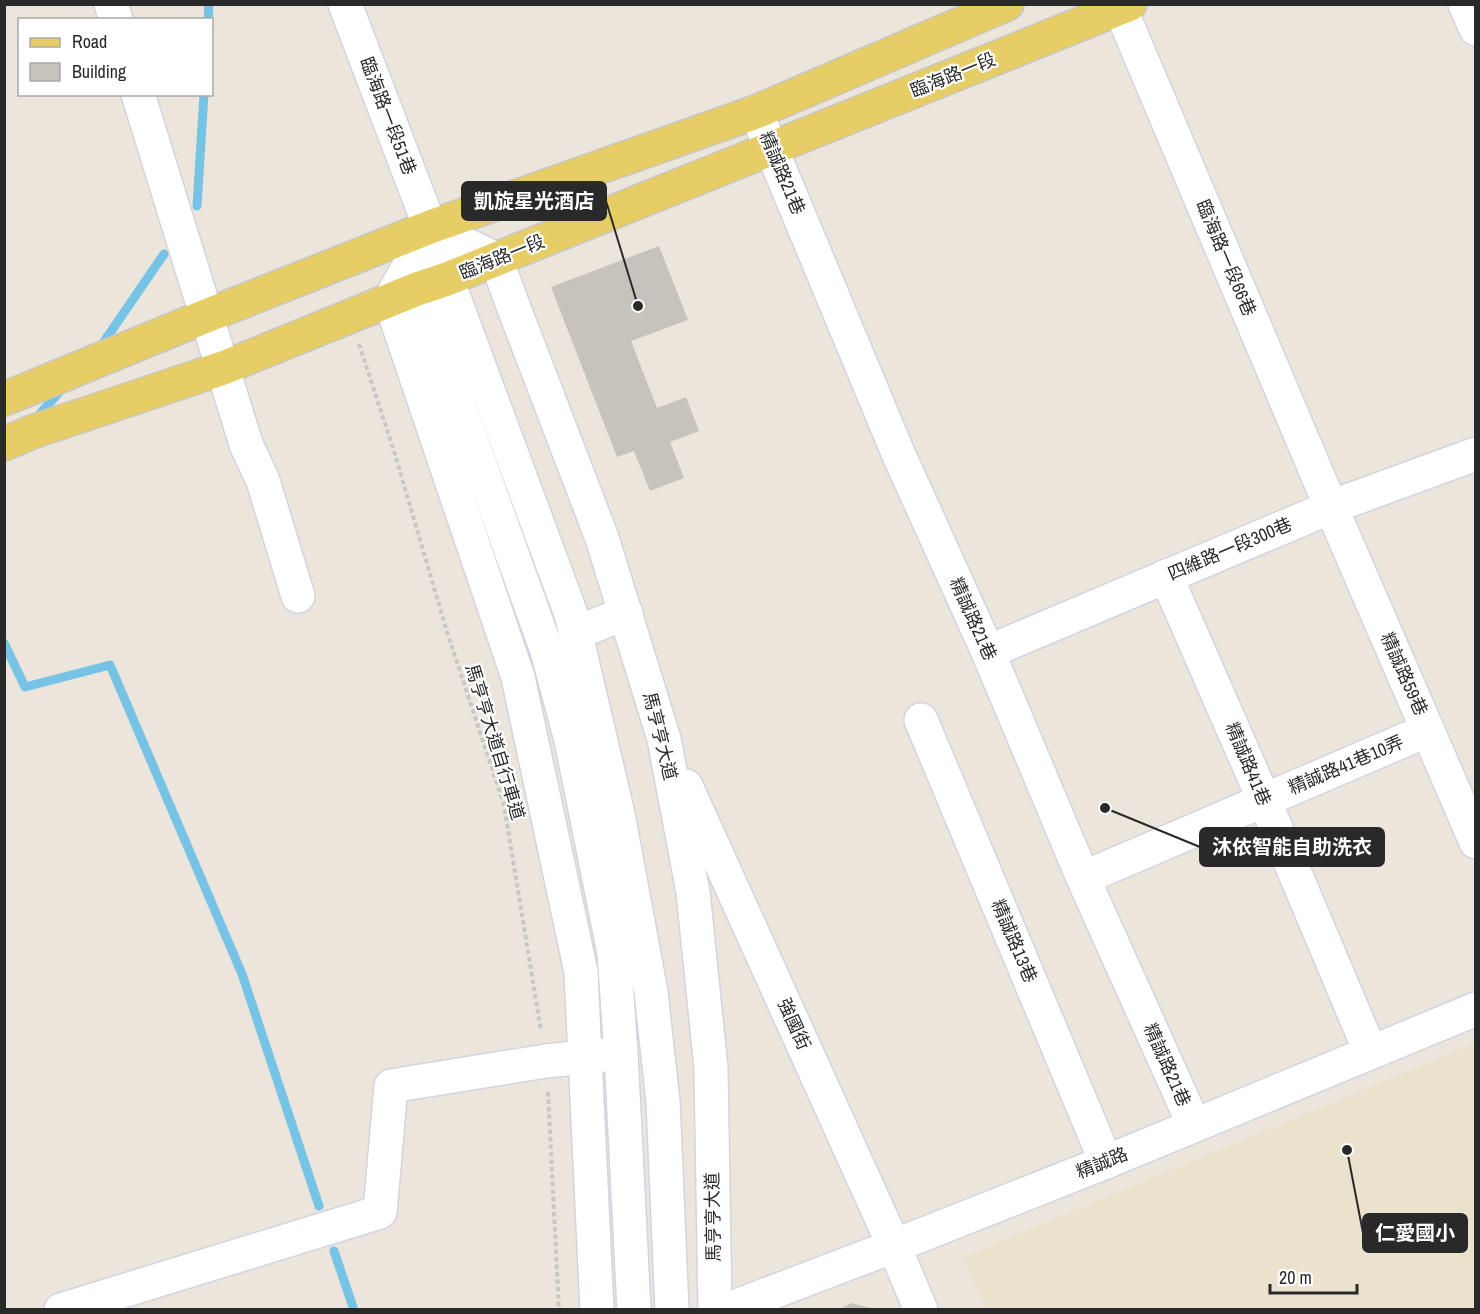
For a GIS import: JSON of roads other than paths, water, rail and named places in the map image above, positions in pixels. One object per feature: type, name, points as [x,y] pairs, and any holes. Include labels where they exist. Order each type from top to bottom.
[{"type":"main road","points":[[4,399],[430,226],[756,112],[1007,4]]},
{"type":"main road","name":"臨海路一段","points":[[4,444],[32,432],[222,368],[1125,6]]},
{"type":"street","name":"臨海路一段51巷","points":[[345,4],[430,226]]},
{"type":"street","points":[[1465,4],[1476,29]]},
{"type":"street","name":"臨海路一段66巷","points":[[1125,6],[1331,507]]},
{"type":"street","points":[[139,96],[246,444],[263,481],[298,596]]},
{"type":"street","name":"精誠路21巷","points":[[756,112],[898,453],[988,652],[1083,878],[1194,1125]]},
{"type":"street","points":[[430,226],[496,259]]},
{"type":"street","points":[[430,226],[418,289],[518,677],[581,972],[597,1310]]},
{"type":"street","points":[[430,226],[418,289],[544,645],[571,740],[614,953],[634,1310]]},
{"type":"street","name":"馬亨亨大道","points":[[496,259],[602,538],[664,738],[693,892],[711,1068],[715,1310]]},
{"type":"street","points":[[418,289],[567,603],[576,633],[618,814],[651,992],[663,1101],[672,1310]]},
{"type":"street","name":"四維路一段300巷","points":[[988,652],[1331,507],[1476,454]]},
{"type":"street","name":"精誠路59巷","points":[[1331,507],[1476,842]]},
{"type":"street","name":"精誠路41巷","points":[[1166,576],[1264,800],[1370,1052]]},
{"type":"street","points":[[576,633],[626,614]]},
{"type":"street","points":[[511,657],[544,645]]},
{"type":"street","name":"精誠路13巷","points":[[921,720],[1106,1162]]},
{"type":"street","name":"精誠路41巷10弄","points":[[1083,878],[1428,730]]},
{"type":"street","name":"強國街","points":[[664,738],[921,1310]]},
{"type":"street","name":"精誠路","points":[[726,1310],[1106,1162],[1476,1009]]},
{"type":"street","points":[[656,1038],[706,1029]]},
{"type":"street","points":[[61,1310],[380,1212],[391,1086],[546,1061],[621,1053]]},
{"type":"waterway","points":[[208,18],[209,4]]},
{"type":"waterway","points":[[197,206],[204,96]]},
{"type":"waterway","points":[[101,346],[164,254]]},
{"type":"waterway","points":[[37,417],[63,388]]},
{"type":"waterway","points":[[4,643],[25,687],[110,665],[242,974],[319,1206]]},
{"type":"waterway","points":[[334,1251],[354,1310]]},
{"type":"place","name":"凱旋星光酒店","points":[[638,306]]},
{"type":"place","name":"沐依智能自助洗衣","points":[[1105,808]]},
{"type":"place","name":"仁愛國小","points":[[1347,1150]]}]
